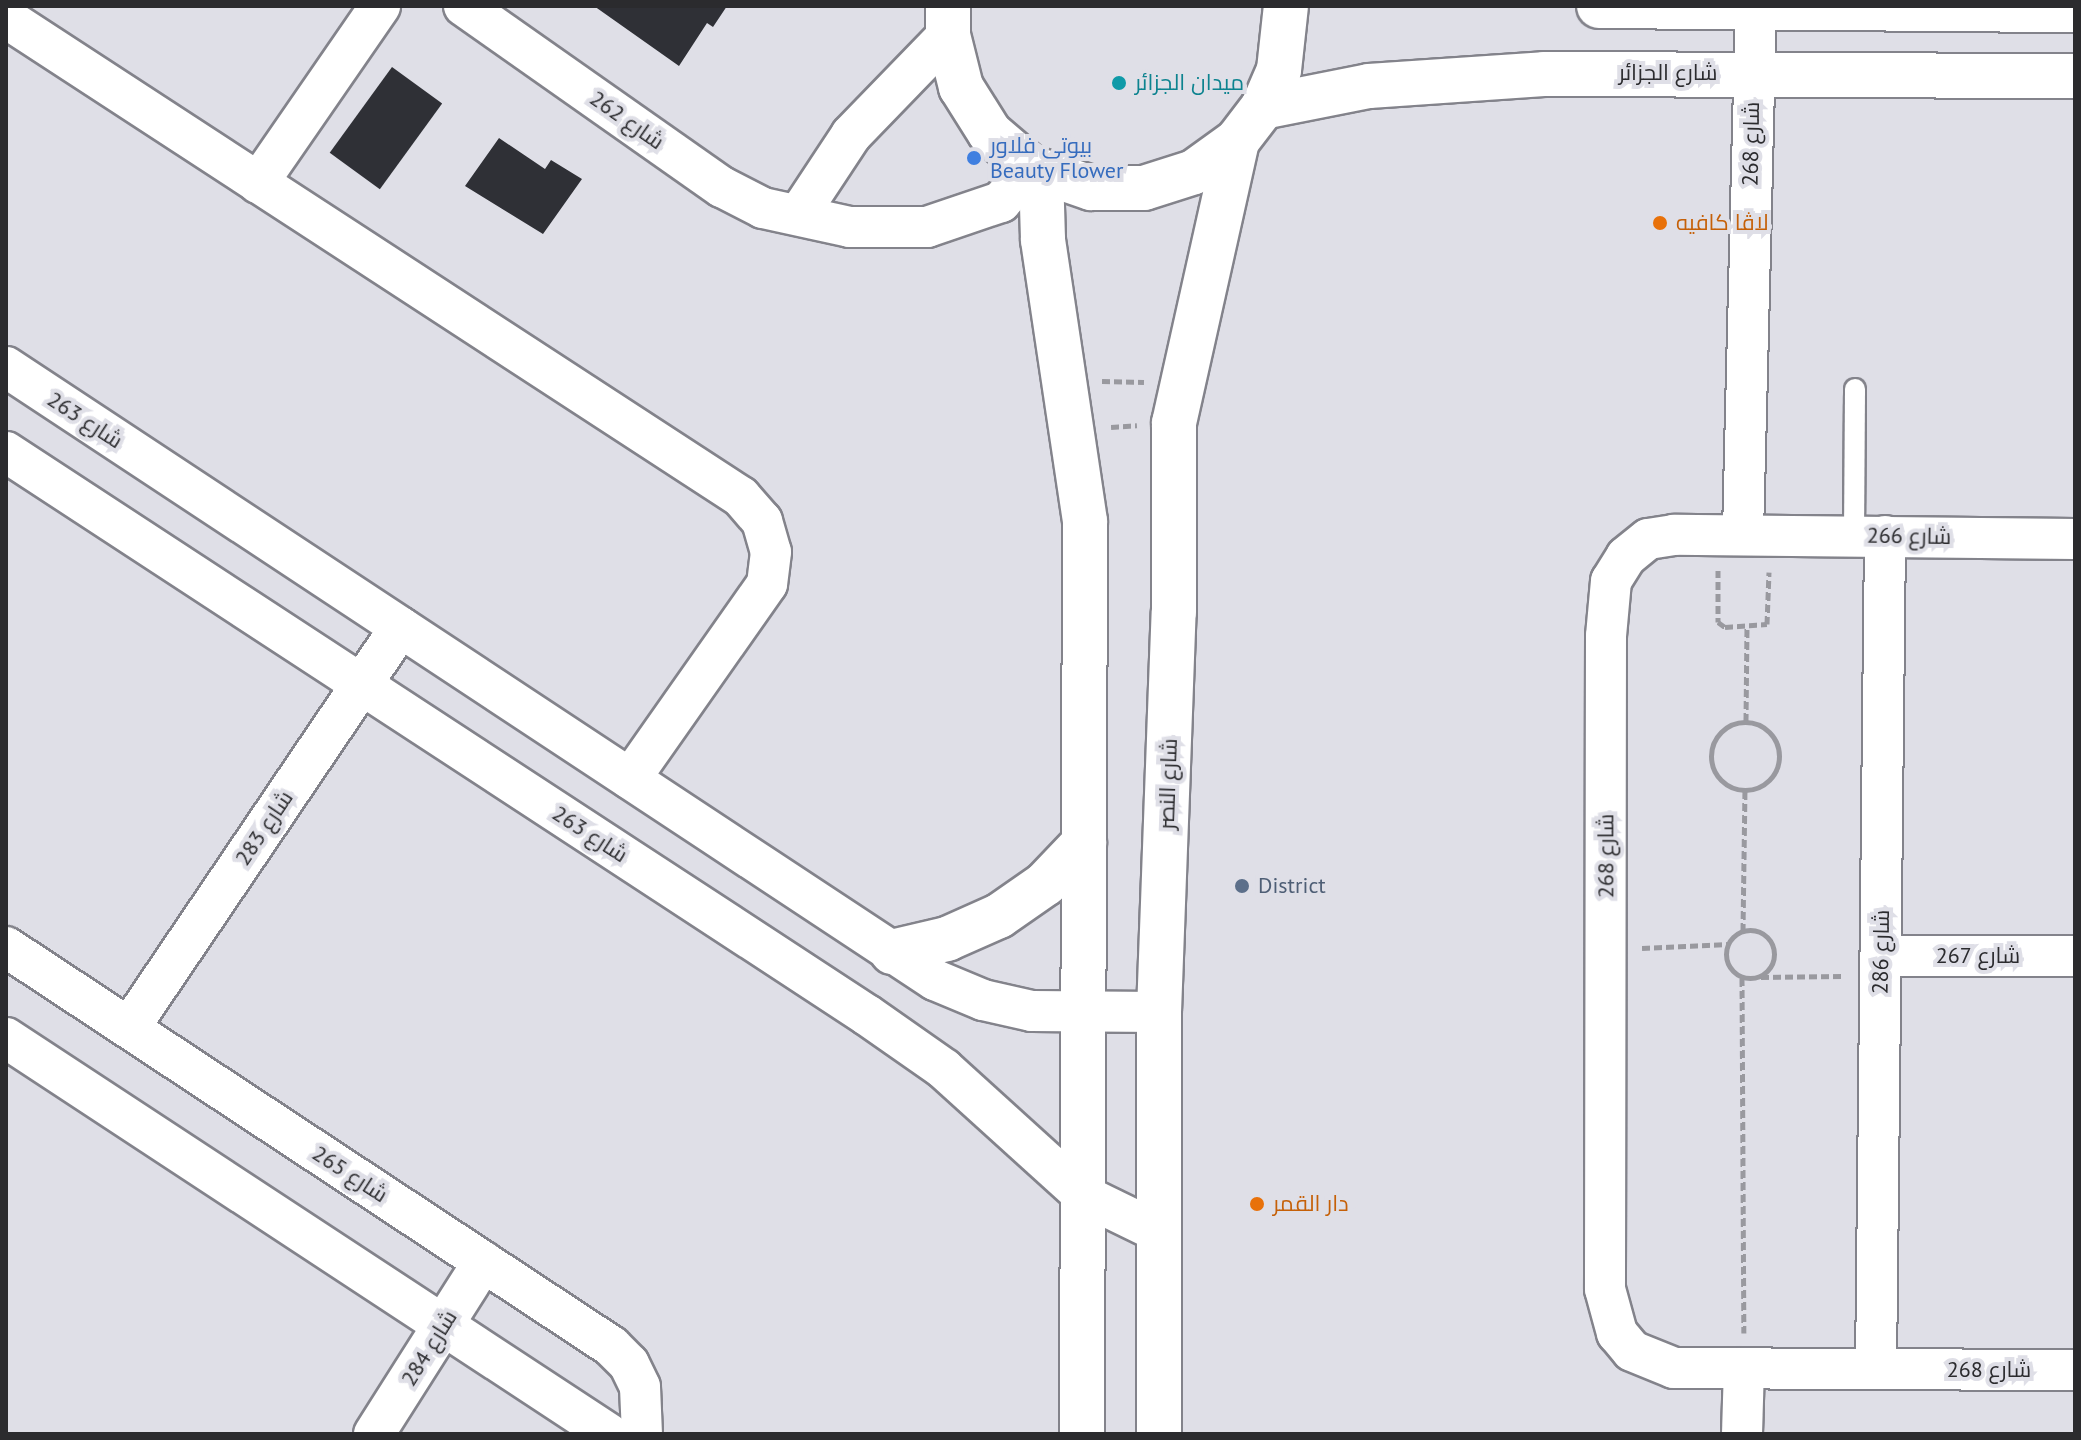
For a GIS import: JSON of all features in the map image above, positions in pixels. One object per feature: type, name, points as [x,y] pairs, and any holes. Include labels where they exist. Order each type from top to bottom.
[{"type":"street","points":[[258,183],[380,6]]},
{"type":"street","name":"شارع 262","points":[[464,6],[722,187],[763,208],[850,227],[927,227],[1001,202],[1036,170]]},
{"type":"street","points":[[948,20],[961,87],[990,133],[1036,170],[1091,188],[1144,188],[1194,172],[1237,141],[1263,107],[1279,70],[1286,6]]},
{"type":"street","points":[[1599,6],[2075,10]]},
{"type":"street","name":"شارع 268","points":[[1755,8],[1744,533],[1648,539],[1626,557],[1611,581],[1606,636],[1607,1312],[1632,1351],[1652,1362],[1674,1368],[2075,1370]]},
{"type":"street","points":[[6,18],[741,497],[762,521],[771,552],[767,584],[630,779]]},
{"type":"street","points":[[799,214],[851,135],[948,20]]},
{"type":"street","name":"شارع الجزائر","points":[[1263,107],[1369,86],[1458,79],[1753,73],[2075,76]]},
{"type":"street","name":"شارع النصر","points":[[1159,1434],[1159,1012],[1174,612],[1178,403],[1237,141]]},
{"type":"street","points":[[1036,170],[1043,240],[1085,521],[1082,1434]]},
{"type":"street","name":"شارع 263","points":[[6,367],[935,980],[983,1000],[1032,1011],[1159,1012]]},
{"type":"street","name":"شارع 263","points":[[6,452],[944,1069],[1083,1195],[1159,1232]]},
{"type":"street","name":"شارع 266","points":[[1744,533],[2075,539]]},
{"type":"street","name":"شارع 286","points":[[1869,535],[1880,966],[1876,1369]]},
{"type":"street","name":"شارع 283","points":[[129,1028],[400,627]]},
{"type":"street","points":[[892,952],[947,939],[999,916],[1045,884],[1084,843]]},
{"type":"street","name":"شارع 265","points":[[6,947],[611,1346],[629,1364],[640,1387],[642,1434]]},
{"type":"street","name":"شارع 267","points":[[1880,966],[2075,956]]},
{"type":"street","points":[[6,1038],[609,1434]]},
{"type":"street","name":"شارع 284","points":[[374,1434],[483,1262]]},
{"type":"street","points":[[1742,1434],[1744,1368]]},
{"type":"lane","points":[[1855,389],[1869,535]]},
{"type":"path","points":[[1065,381],[1178,403]]},
{"type":"path","points":[[1073,429],[1178,403]]},
{"type":"path","points":[[1744,533],[1769,622],[1763,628],[1723,627],[1718,622],[1744,533]]},
{"type":"path","points":[[1746,721],[1747,628]]},
{"type":"path","points":[[1746,721],[1770,732],[1780,756],[1770,781],[1745,791],[1720,780],[1711,756],[1721,731],[1746,721]]},
{"type":"path","points":[[1743,931],[1745,791]]},
{"type":"path","points":[[1606,950],[1729,944],[1743,931],[1761,932],[1773,946],[1773,964],[1760,977]]},
{"type":"path","points":[[1729,944],[1728,964],[1742,978],[1744,1368]]},
{"type":"path","points":[[1742,978],[1880,966]]},
{"type":"building","points":[[594,6],[727,6],[713,27],[707,23],[679,66]]},
{"type":"building","points":[[392,67],[442,103],[380,189],[330,153]]},
{"type":"building","points":[[499,138],[545,169],[551,160],[582,179],[543,234],[465,186]]},
{"type":"place","name":"ميدان الجزائر","points":[[1119,83]]},
{"type":"place","name":"بيوتى فلاور Beauty Flower","points":[[974,158]]},
{"type":"place","name":"لاڤا كافيه","points":[[1660,223]]},
{"type":"place","name":"District","points":[[1242,886]]},
{"type":"place","name":"دار القمر","points":[[1257,1204]]}]
